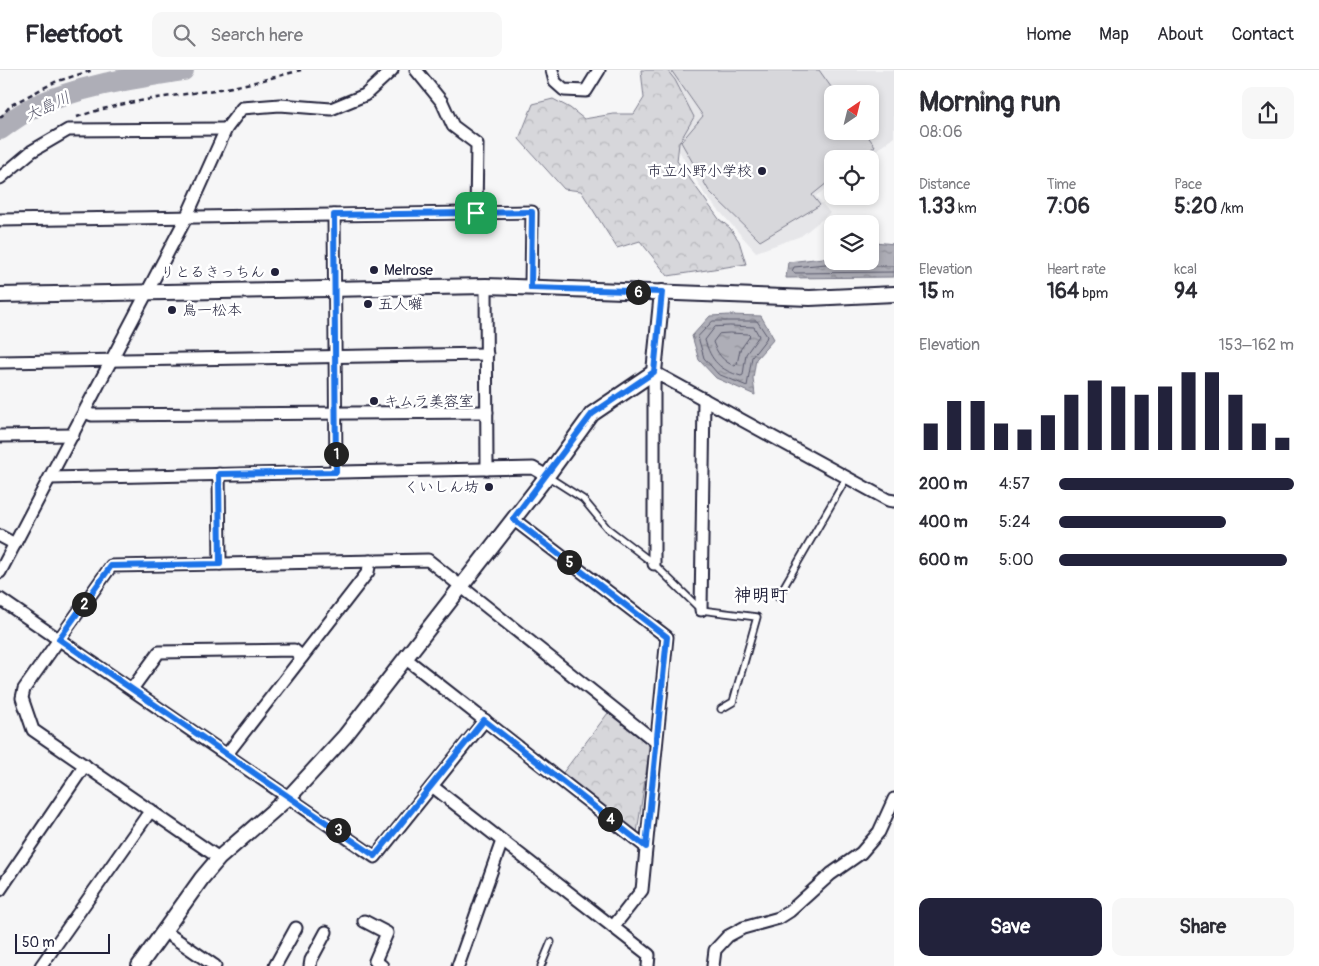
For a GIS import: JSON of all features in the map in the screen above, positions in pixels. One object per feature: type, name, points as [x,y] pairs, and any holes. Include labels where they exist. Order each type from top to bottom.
[{"type":"street","points":[[0,572],[134,320],[146,292],[186,218],[226,129],[242,108],[280,105],[331,109],[365,95],[392,70]]},
{"type":"street","points":[[416,70],[442,102],[453,126],[478,144],[476,213]]},
{"type":"street","points":[[552,70],[556,82],[564,90],[586,91],[599,70]]},
{"type":"street","points":[[0,178],[32,151],[68,130],[226,129]]},
{"type":"street","points":[[0,220],[532,212],[531,288]]},
{"type":"street","points":[[334,215],[336,472]]},
{"type":"street","points":[[486,286],[487,469]]},
{"type":"street","points":[[0,295],[486,286],[810,298],[894,294]]},
{"type":"street","points":[[654,564],[654,372],[662,292]]},
{"type":"street","points":[[0,362],[487,354]]},
{"type":"street","points":[[654,372],[888,500],[894,501]]},
{"type":"street","points":[[139,966],[202,878],[219,858],[290,796],[345,736],[547,476],[592,414],[654,372]]},
{"type":"street","points":[[701,610],[704,399]]},
{"type":"street","points":[[85,412],[92,415],[487,412]]},
{"type":"street","points":[[0,436],[72,435]]},
{"type":"street","points":[[50,478],[533,468],[547,476]]},
{"type":"street","points":[[219,474],[220,564]]},
{"type":"street","points":[[513,519],[667,637],[642,890],[613,927]]},
{"type":"street","points":[[0,536],[15,544]]},
{"type":"street","points":[[219,858],[34,730],[22,698],[24,689],[111,566],[428,560],[656,742]]},
{"type":"street","points":[[227,754],[368,572],[370,561]]},
{"type":"street","points":[[0,599],[375,856],[484,720]]},
{"type":"street","points":[[132,689],[159,652],[294,650],[302,656]]},
{"type":"street","points":[[405,658],[646,847]]},
{"type":"street","points":[[0,890],[85,765]]},
{"type":"street","points":[[432,786],[649,955],[648,966]]},
{"type":"street","points":[[712,966],[715,950],[728,936],[743,928],[779,918],[790,911],[831,874],[861,853],[879,832],[894,799]]},
{"type":"street","points":[[41,966],[151,810]]},
{"type":"street","points":[[458,966],[502,841]]},
{"type":"street","points":[[364,920],[387,932],[375,961],[382,966]]},
{"type":"street","points":[[275,966],[296,928]]},
{"type":"street","points":[[164,931],[215,966]]},
{"type":"street","points":[[310,966],[311,960],[326,932]]},
{"type":"lane","points":[[547,476],[583,499],[606,528],[654,564],[701,610],[758,617],[733,702],[721,709]]},
{"type":"lane","points":[[778,598],[847,477]]},
{"type":"lane","points":[[541,966],[551,942]]},
{"type":"path","points":[[0,118],[11,105],[55,82],[93,70]]},
{"type":"path","points":[[74,118],[134,101],[228,87],[301,70]]},
{"type":"shaded area","name":"市立小野小学校","points":[[662,70],[894,70],[894,137],[877,150],[824,150],[824,190],[816,196],[830,213],[824,215],[824,218],[801,236],[756,252],[705,195],[675,144]]},
{"type":"green space","points":[[641,70],[667,70],[675,80],[694,117],[679,143],[677,161],[719,219],[730,228],[739,241],[746,264],[668,276],[640,241],[617,248],[581,191],[564,189],[519,139],[533,104],[553,99],[570,108],[584,119],[613,114],[634,114],[644,98]]},
{"type":"green space","name":"市立小野小学校","points":[[671,70],[819,70],[830,85],[824,85],[824,140],[871,140],[875,146],[870,150],[824,150],[824,185],[812,195],[820,205],[760,241],[709,191],[681,142],[703,116]]},
{"type":"green space","points":[[608,713],[650,746],[637,833],[562,774]]},
{"type":"water","points":[[879,242],[894,244],[894,277],[786,278],[788,262],[824,258],[824,270],[879,270]]},
{"type":"water","points":[[710,316],[761,316],[774,339],[756,359],[753,378],[755,395],[716,378],[699,360],[692,336]]},
{"type":"waterway","name":"大島川","points":[[0,129],[36,106],[71,93],[108,83],[183,70]]},
{"type":"place","name":"市立小野小学校","points":[[762,171]]},
{"type":"place","name":"Melrose","points":[[374,270]]},
{"type":"place","name":"りとるきっちん","points":[[275,272]]},
{"type":"place","name":"五人囃","points":[[368,304]]},
{"type":"place","name":"鳥一松本","points":[[172,310]]},
{"type":"place","name":"キムラ美容室","points":[[374,401]]},
{"type":"place","name":"くいしん坊","points":[[489,487]]},
{"type":"district","name":"神明町","points":[[761,595]]},
{"type":"route","points":[[532,212],[531,288],[662,292],[654,372],[592,414],[513,519],[667,637],[646,847],[484,720],[375,856],[59,639],[111,566],[220,564],[219,474],[336,472],[334,215],[476,213],[532,212]]}]
